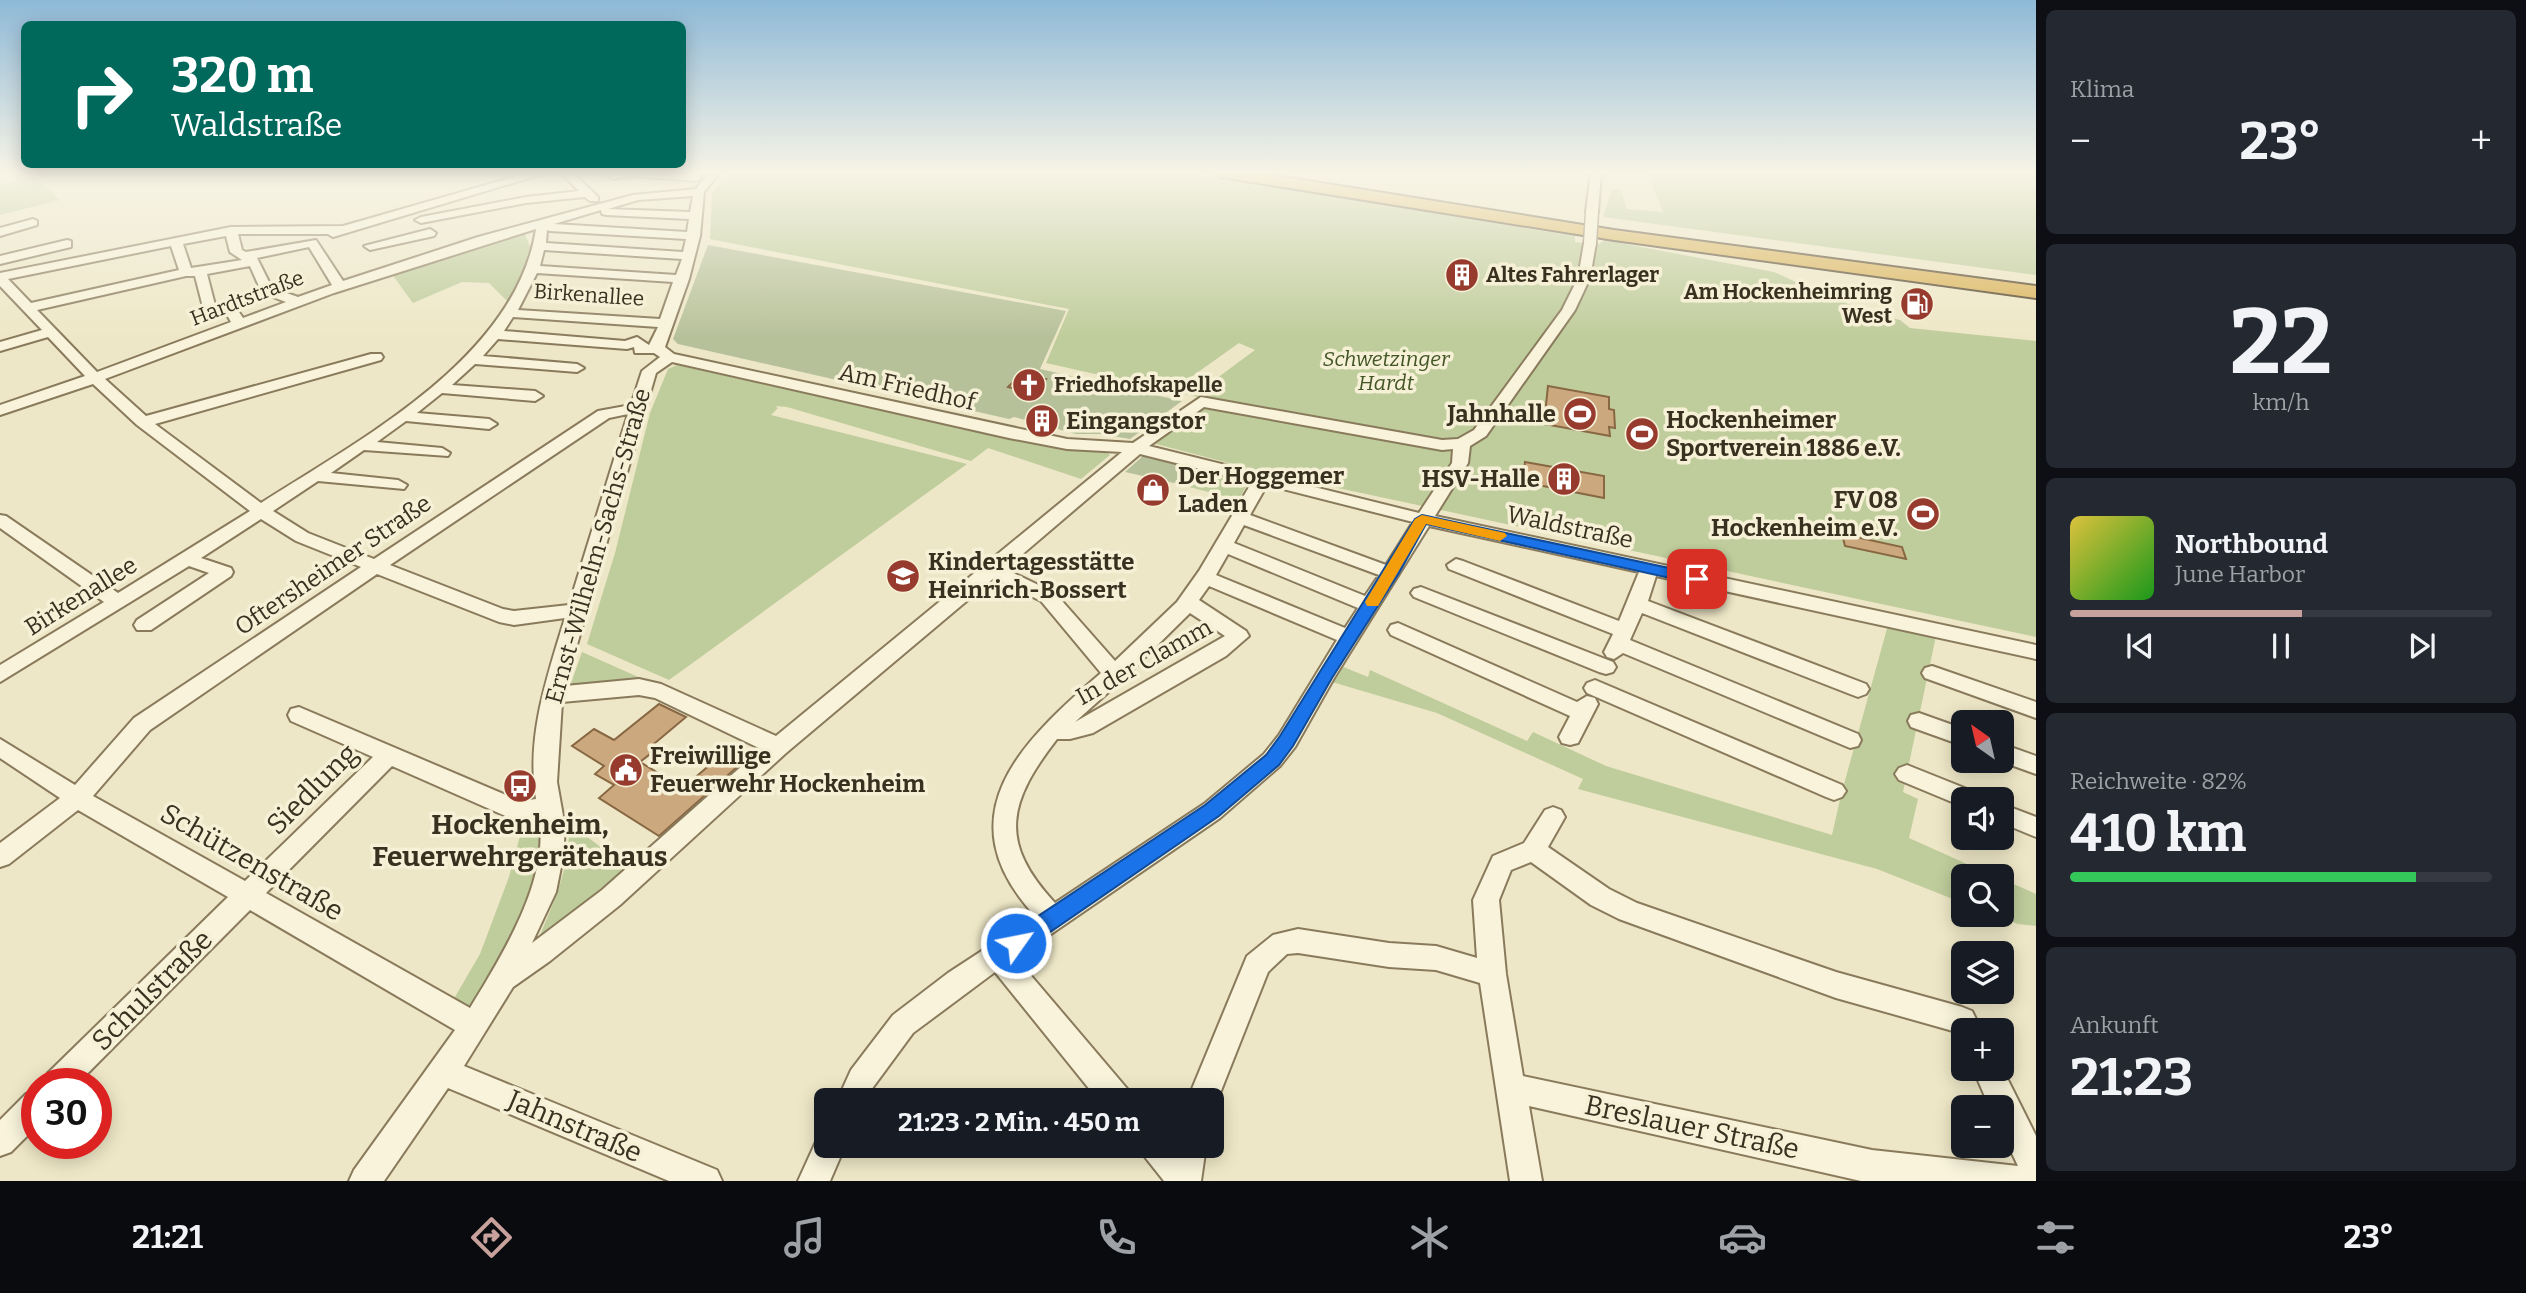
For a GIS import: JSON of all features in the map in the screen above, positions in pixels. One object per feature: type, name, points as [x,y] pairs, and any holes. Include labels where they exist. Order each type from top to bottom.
[{"type":"highway","points":[[1570,227],[2036,292]]},
{"type":"highway","points":[[1620,227],[2036,283]]},
{"type":"highway","points":[[1614,234],[1778,268]]},
{"type":"street","points":[[0,232],[18,227]]},
{"type":"street","points":[[339,286],[310,238],[357,227]]},
{"type":"street","points":[[2,283],[112,255],[232,230],[380,227]]},
{"type":"street","name":"Hardtstraße","points":[[0,410],[95,378],[339,286],[535,227]]},
{"type":"street","name":"Birkenallee","points":[[0,676],[262,512],[361,445],[438,388],[494,334],[509,313],[534,269],[540,246],[539,227]]},
{"type":"street","points":[[556,227],[694,236]]},
{"type":"street","name":"Ernst-Wilhelm-Sachs-Straße","points":[[365,1181],[475,1026],[503,978],[543,892],[554,827],[545,782],[547,728],[552,695],[649,371],[663,352],[665,323],[683,279],[694,227]]},
{"type":"street","points":[[503,978],[547,950],[660,855],[778,747],[1137,448],[1201,402],[1441,445],[1462,444],[1480,433],[1569,310],[1584,278],[1591,227]]},
{"type":"street","points":[[351,229],[370,246],[387,270]]},
{"type":"street","points":[[232,230],[236,252],[250,258],[267,290],[297,301]]},
{"type":"street","points":[[370,246],[430,233]]},
{"type":"street","points":[[176,242],[209,308],[232,312],[239,323]]},
{"type":"street","points":[[27,308],[312,243]]},
{"type":"street","points":[[0,260],[67,244]]},
{"type":"street","name":"Birkenallee","points":[[540,246],[689,256]]},
{"type":"street","name":"Birkenallee","points":[[534,269],[683,279]]},
{"type":"street","points":[[2,283],[95,378],[143,422],[262,512],[302,537],[508,617],[579,610]]},
{"type":"street","name":"Birkenallee","points":[[509,313],[665,323]]},
{"type":"street","points":[[0,347],[50,332]]},
{"type":"street","name":"Birkenallee","points":[[494,334],[627,345],[637,341],[642,344],[640,350],[663,352]]},
{"type":"street","name":"Am Friedhof","points":[[663,352],[1009,433],[1067,444],[1137,448]]},
{"type":"street","points":[[143,422],[376,357]]},
{"type":"street","points":[[469,359],[577,368]]},
{"type":"street","points":[[438,388],[535,396]]},
{"type":"street","name":"Oftersheimer Straße","points":[[0,857],[77,797],[142,724],[604,414],[638,408]]},
{"type":"street","points":[[402,416],[489,424]]},
{"type":"street","points":[[858,1088],[903,1024],[997,955],[1212,811],[1272,760],[1287,741],[1422,519],[1460,463],[1462,444]]},
{"type":"street","points":[[361,445],[442,453]]},
{"type":"street","name":"Waldstraße","points":[[1137,448],[1422,519],[2036,652]]},
{"type":"street","points":[[316,476],[398,485]]},
{"type":"street","name":"In der Clamm","points":[[1053,919],[1016,875],[1007,850],[1003,827],[1005,810],[1015,780],[1032,751],[1051,731],[1173,620],[1225,547],[1238,517],[1262,479]]},
{"type":"street","points":[[1238,517],[1391,573]]},
{"type":"street","points":[[0,520],[117,603]]},
{"type":"street","points":[[1225,547],[1371,606]]},
{"type":"street","points":[[144,625],[224,572],[187,559]]},
{"type":"street","points":[[1456,565],[1850,740]]},
{"type":"street","points":[[1570,737],[1637,604],[1649,569]]},
{"type":"street","name":"In der Clamm","points":[[993,570],[1048,597],[1115,675]]},
{"type":"street","name":"In der Clamm","points":[[1204,577],[1350,638]]},
{"type":"street","points":[[1421,593],[1606,667]]},
{"type":"street","name":"In der Clamm","points":[[1051,731],[1070,731],[1085,727],[1239,636],[1186,601]]},
{"type":"street","points":[[1637,604],[1858,689]]},
{"type":"street","points":[[1398,631],[1582,713]]},
{"type":"street","points":[[1931,673],[2036,710]]},
{"type":"street","points":[[552,695],[639,687],[650,689],[778,747]]},
{"type":"street","points":[[1595,688],[1834,791]]},
{"type":"street","name":"Siedlung","points":[[299,715],[518,811],[551,807]]},
{"type":"street","points":[[1919,721],[1951,733]]},
{"type":"street","name":"Schützenstraße","points":[[0,747],[77,797],[475,1026]]},
{"type":"street","name":"Siedlung","points":[[246,896],[390,754]]},
{"type":"street","points":[[2014,757],[2036,765]]},
{"type":"street","points":[[1907,774],[1951,792]]},
{"type":"street","points":[[1526,1181],[1492,974],[1486,900],[1502,863],[1533,850],[1553,817]]},
{"type":"street","points":[[2014,818],[2036,827]]},
{"type":"street","points":[[1533,850],[1600,897],[1628,911],[1836,985],[1955,1018]]},
{"type":"street","name":"Schulstraße","points":[[73,1068],[246,896]]},
{"type":"street","points":[[1207,1088],[1257,965],[1282,943],[1298,941],[1390,955],[1436,958],[1492,974]]},
{"type":"street","points":[[997,955],[1107,1088]]},
{"type":"street","name":"Jahnstraße","points":[[444,1072],[706,1181]]},
{"type":"street","points":[[1993,1081],[2036,1169]]},
{"type":"street","name":"Breslauer Straße","points":[[1512,1088],[1875,1173],[2017,1181]]},
{"type":"street","points":[[0,1142],[21,1121]]},
{"type":"street","points":[[814,1181],[825,1158]]},
{"type":"street","points":[[1166,1158],[1185,1181]]},
{"type":"street","points":[[1185,1181],[1189,1158]]},
{"type":"green space","name":"Schwetzinger Hardt","points":[[711,227],[1520,227],[1575,236],[1575,242],[1598,245],[1604,240],[1774,272],[1826,296],[1900,320],[1910,328],[2036,341],[2036,637],[1263,472],[1156,444],[1207,399],[1046,363],[1069,309],[710,239]],"holes":[[[1239,343],[1255,350],[1197,393],[1177,387]]]},
{"type":"green space","points":[[1679,227],[2036,227],[2036,275]]},
{"type":"green space","points":[[524,231],[530,247],[520,281],[507,301],[489,283],[462,282],[413,303],[391,273],[404,267],[409,270]]},
{"type":"green space","points":[[708,245],[1066,311],[1040,369],[1182,401],[1130,439],[1100,434],[1076,434],[1014,417],[1009,419],[678,344],[673,339]]},
{"type":"green space","points":[[677,365],[1047,447],[1099,450],[1110,455],[1081,479],[988,448],[971,461],[787,407],[775,406],[778,408],[771,415],[967,464],[669,680],[587,644],[615,553],[650,413],[668,369]]},
{"type":"green space","points":[[1144,455],[1191,465],[1174,483],[1125,472]]},
{"type":"green space","points":[[1191,465],[1239,477],[1247,484],[1239,500],[1174,483]]},
{"type":"green space","points":[[1888,625],[1936,636],[1903,792],[1918,799],[1909,838],[1967,864],[1951,864],[1951,898],[1877,869],[1578,789],[1583,779],[1437,713],[1332,682],[1341,666],[1368,677],[1370,670],[1527,741],[1533,732],[1606,766],[1832,835]]},
{"type":"green space","points":[[582,652],[645,680],[617,680],[569,689]]},
{"type":"green space","points":[[544,817],[536,877],[475,1013],[452,1002],[480,954],[509,877],[524,821]]},
{"type":"green space","points":[[569,823],[627,867],[538,940],[556,897],[564,869]]},
{"type":"green space","points":[[2014,884],[2036,894],[2036,926],[2014,922]]},
{"type":"building","name":"Friedhofskapelle","points":[[1033,376],[1046,379],[1031,393],[1008,387],[1018,377],[1030,380]]},
{"type":"building","name":"Jahnhalle","points":[[1548,386],[1609,397],[1609,409],[1614,410],[1615,428],[1609,427],[1610,436],[1544,424]]},
{"type":"building","name":"HSV-Halle","points":[[1525,462],[1604,476],[1604,498],[1523,482]]},
{"type":"building","points":[[1842,534],[1902,547],[1906,559],[1845,546]]},
{"type":"building","name":"Freiwillige Feuerwehr Hockenheim","points":[[659,704],[686,717],[649,748],[654,751],[640,762],[683,788],[727,750],[745,760],[659,836],[599,798],[614,785],[595,774],[604,766],[572,746],[594,729],[614,740]]},
{"type":"slow traffic","points":[[1373,602],[1422,519],[1500,536]]},
{"type":"place","name":"Altes Fahrerlager","points":[[1462,275]]},
{"type":"place","name":"Am Hockenheimring West","points":[[1917,304]]},
{"type":"place","name":"Friedhofskapelle","points":[[1029,385]]},
{"type":"place","name":"Jahnhalle","points":[[1580,414]]},
{"type":"place","name":"Eingangstor","points":[[1042,421]]},
{"type":"place","name":"Hockenheimer Sportverein 1886 e.V.","points":[[1642,434]]},
{"type":"place","name":"HSV-Halle","points":[[1564,479]]},
{"type":"place","name":"Der Hoggemer Laden","points":[[1153,490]]},
{"type":"place","name":"FV 08 Hockenheim e.V.","points":[[1923,514]]},
{"type":"place","name":"Kindertagesstätte Heinrich-Bossert","points":[[903,576]]},
{"type":"place","name":"Freiwillige Feuerwehr Hockenheim","points":[[626,770]]},
{"type":"place","name":"Hockenheim, Feuerwehrgerätehaus","points":[[520,786]]},
{"type":"route","points":[[1016,943],[1180,834],[1212,811],[1272,760],[1287,741],[1422,519],[1697,579]]}]
